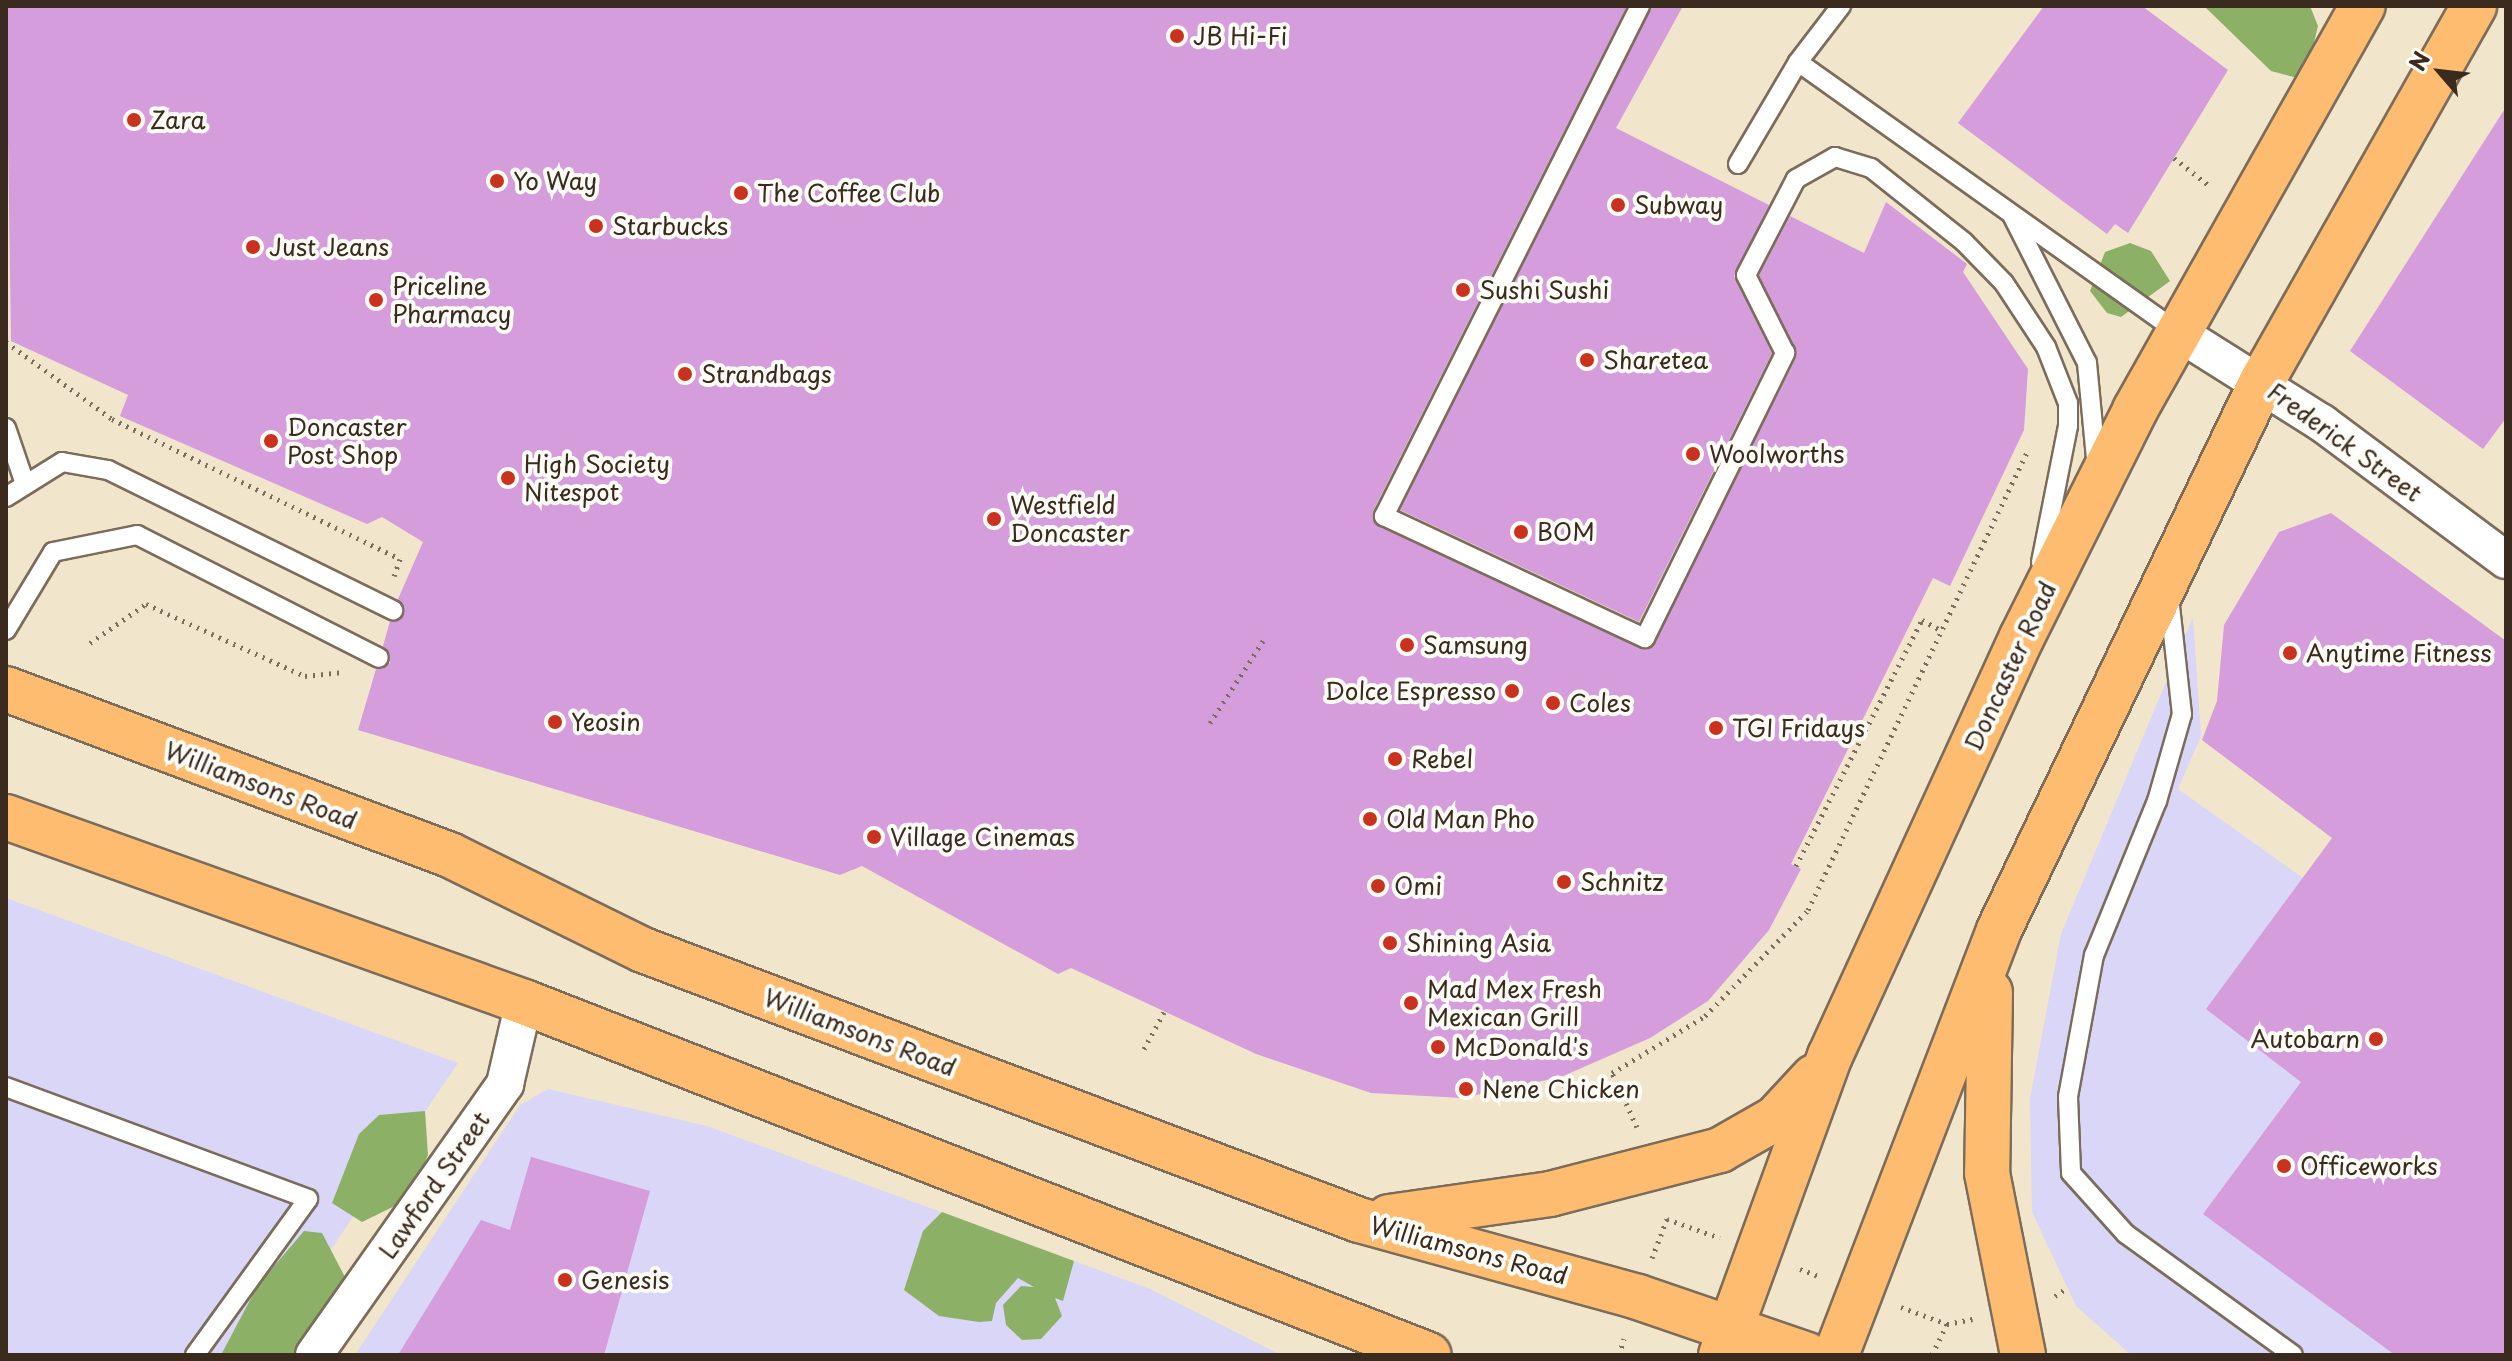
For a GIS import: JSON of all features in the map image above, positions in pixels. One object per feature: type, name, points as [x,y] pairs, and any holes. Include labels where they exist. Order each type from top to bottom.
[{"type":"main road","name":"Doncaster Road","points":[[1726,1341],[1830,1056],[2022,637],[2094,489],[2363,6]]},
{"type":"main road","points":[[1836,1355],[1999,930],[2262,381],[2474,6]]},
{"type":"main road","name":"Williamsons Road","points":[[6,689],[450,855],[643,950],[1359,1220],[1726,1341],[1807,1355]]},
{"type":"main road","points":[[6,817],[524,1002],[1429,1355]]},
{"type":"main road","points":[[1999,930],[1984,1060],[1986,1160],[2023,1355]]},
{"type":"main road","points":[[1359,1220],[1474,1208],[1720,1150],[1776,1118],[1830,1056]]},
{"type":"main road","points":[[1326,1313],[1388,1355]]},
{"type":"street","name":"Frederick Street","points":[[2179,333],[2262,381],[2506,560]]},
{"type":"street","name":"Lawford Street","points":[[314,1355],[505,1084],[524,1002]]},
{"type":"lane","points":[[1640,6],[1384,516],[1645,638],[1785,353],[1747,285],[1751,262],[1796,179],[1820,161],[1853,159],[1964,242],[2027,316],[2060,377],[2068,426],[2022,637]]},
{"type":"lane","points":[[1738,164],[1798,62],[1841,6]]},
{"type":"lane","points":[[1798,62],[2009,208],[2179,333]]},
{"type":"lane","points":[[2009,208],[2087,363],[2096,410],[2094,489]]},
{"type":"lane","points":[[6,428],[24,481]]},
{"type":"lane","points":[[6,497],[24,481],[62,462],[108,470],[393,610]]},
{"type":"lane","points":[[6,630],[53,552],[137,535],[379,658]]},
{"type":"lane","points":[[2167,580],[2182,714],[2139,843],[2091,969],[2068,1097],[2071,1173],[2126,1234],[2293,1355]]},
{"type":"lane","points":[[6,1087],[308,1199],[195,1355]]},
{"type":"path","points":[[2174,158],[2211,187]]},
{"type":"path","points":[[2204,199],[2219,174]]},
{"type":"path","points":[[6,342],[112,419],[400,559]]},
{"type":"path","points":[[1612,1073],[1705,1016],[1808,910],[1939,629],[2033,437]]},
{"type":"path","points":[[90,643],[146,604],[305,676]]},
{"type":"path","points":[[1796,866],[1922,620],[1939,629]]},
{"type":"path","points":[[1210,723],[1263,641]]},
{"type":"path","points":[[1144,1049],[1164,1012]]},
{"type":"path","points":[[1561,1077],[1566,1091]]},
{"type":"path","points":[[1575,1355],[1586,1355]]},
{"type":"shaded area","points":[[2193,617],[2201,736],[2178,789],[2303,878],[2506,1355],[2131,1355],[2076,1306],[2032,1212],[2030,1099],[2061,934]]},
{"type":"shaded area","points":[[6,898],[458,1063],[259,1355],[6,1355]]},
{"type":"shaded area","points":[[548,1089],[707,1126],[1150,1289],[1281,1355],[355,1355],[520,1105]]},
{"type":"green space","points":[[2204,6],[2310,6],[2318,26],[2305,80],[2271,71]]},
{"type":"green space","points":[[2130,243],[2151,251],[2170,281],[2121,317],[2107,313],[2090,291],[2105,252]]},
{"type":"green space","points":[[425,1111],[428,1155],[411,1198],[362,1222],[332,1203],[359,1134],[379,1115]]},
{"type":"green space","points":[[942,1212],[1074,1261],[1063,1301],[1055,1298],[1062,1316],[1041,1339],[1022,1340],[1006,1325],[1003,1305],[1021,1286],[1034,1287],[1018,1278],[996,1303],[992,1321],[939,1316],[904,1290],[923,1231]]},
{"type":"green space","points":[[304,1231],[322,1233],[346,1279],[309,1355],[221,1355],[258,1285]]},
{"type":"building","name":"Westfield Doncaster","points":[[6,6],[1627,6],[1373,511],[1375,523],[1651,648],[1796,358],[1759,275],[1790,216],[1864,253],[1886,202],[1967,264],[1963,272],[2028,369],[2024,430],[1950,586],[1933,578],[1791,864],[1801,869],[1769,930],[1708,1001],[1650,1038],[1561,1077],[1462,1098],[1371,1093],[1256,1054],[1071,968],[1058,974],[862,866],[840,875],[358,730],[376,669],[390,663],[383,646],[390,621],[404,615],[398,599],[423,542],[382,517],[367,524],[120,416],[128,395],[11,341]]},
{"type":"building","points":[[1652,6],[1683,6],[1616,128],[1769,205],[1734,276],[1772,353],[1639,622],[1400,510]]},
{"type":"building","points":[[2044,6],[2142,6],[2228,70],[2128,233],[2115,224],[2107,234],[1958,123]]},
{"type":"building","points":[[2506,107],[2506,418],[2483,449],[2350,351]]},
{"type":"building","points":[[2331,513],[2506,641],[2506,1355],[2395,1355],[2203,1214],[2301,1082],[2206,1009],[2332,838],[2202,740],[2217,701],[2224,625],[2279,532]]},
{"type":"building","name":"Genesis","points":[[531,1157],[650,1191],[604,1355],[398,1355],[481,1220],[510,1230]]},
{"type":"place","name":"JB Hi-Fi","points":[[1177,36]]},
{"type":"place","name":"Zara","points":[[134,120]]},
{"type":"place","name":"Yo Way","points":[[497,181]]},
{"type":"place","name":"The Coffee Club","points":[[741,193]]},
{"type":"place","name":"Subway","points":[[1618,205]]},
{"type":"place","name":"Starbucks","points":[[596,226]]},
{"type":"place","name":"Just Jeans","points":[[253,247]]},
{"type":"place","name":"Sushi Sushi","points":[[1463,290]]},
{"type":"place","name":"Priceline Pharmacy","points":[[376,300]]},
{"type":"place","name":"Sharetea","points":[[1587,360]]},
{"type":"place","name":"Strandbags","points":[[685,374]]},
{"type":"place","name":"Doncaster Post Shop","points":[[271,441]]},
{"type":"place","name":"Woolworths","points":[[1693,454]]},
{"type":"place","name":"High Society Nitespot","points":[[508,478]]},
{"type":"place","name":"Westfield Doncaster","points":[[994,519]]},
{"type":"place","name":"BOM","points":[[1521,532]]},
{"type":"place","name":"Samsung","points":[[1407,645]]},
{"type":"place","name":"Anytime Fitness","points":[[2290,653]]},
{"type":"place","name":"Dolce Espresso","points":[[1512,691]]},
{"type":"place","name":"Coles","points":[[1553,703]]},
{"type":"place","name":"Yeosin","points":[[555,722]]},
{"type":"place","name":"TGI Fridays","points":[[1716,728]]},
{"type":"place","name":"Rebel","points":[[1395,759]]},
{"type":"place","name":"Old Man Pho","points":[[1370,819]]},
{"type":"place","name":"Village Cinemas","points":[[874,837]]},
{"type":"place","name":"Schnitz","points":[[1564,882]]},
{"type":"place","name":"Omi","points":[[1378,886]]},
{"type":"place","name":"Shining Asia","points":[[1390,943]]},
{"type":"place","name":"Mad Mex Fresh Mexican Grill","points":[[1411,1003]]},
{"type":"place","name":"Autobarn","points":[[2376,1039]]},
{"type":"place","name":"McDonald's","points":[[1438,1047]]},
{"type":"place","name":"Nene Chicken","points":[[1466,1089]]},
{"type":"place","name":"Officeworks","points":[[2284,1166]]},
{"type":"place","name":"Genesis","points":[[565,1280]]}]
